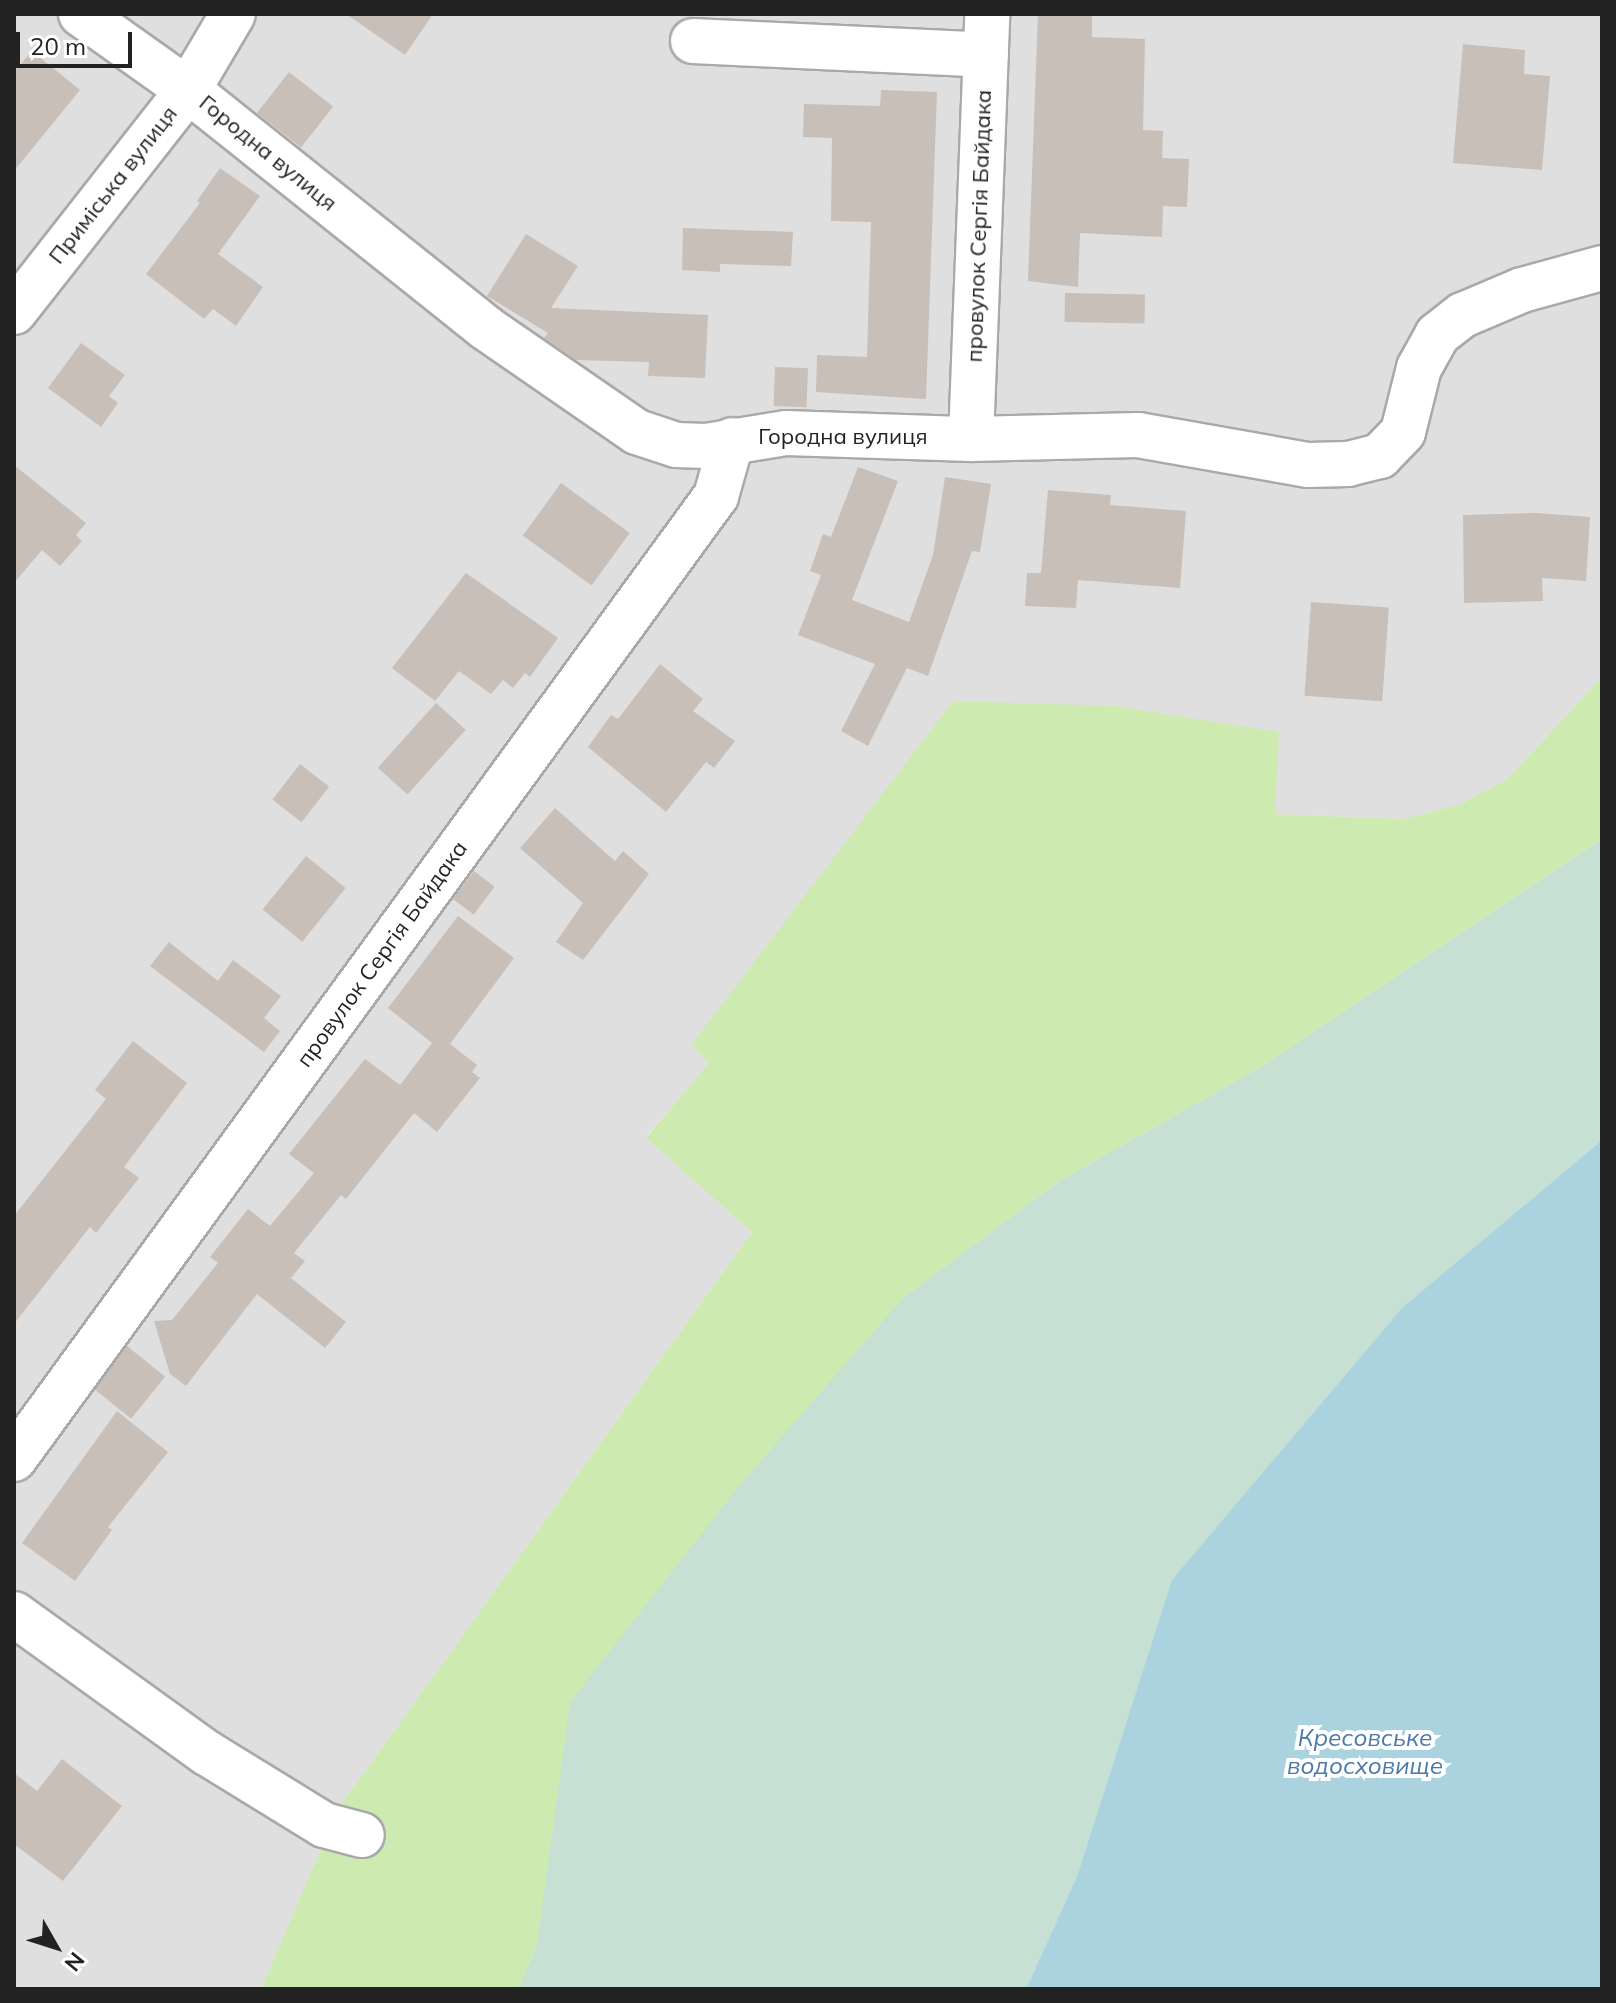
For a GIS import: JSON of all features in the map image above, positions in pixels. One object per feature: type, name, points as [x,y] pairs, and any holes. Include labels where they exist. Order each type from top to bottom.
[{"type":"street","name":"Городна вулиця","points":[[81,14],[188,90],[486,328],[637,432],[676,445],[786,433],[971,439],[1138,435],[1308,465],[1380,456],[1403,432],[1419,368],[1437,335],[1463,315],[1522,290],[1602,268]]},
{"type":"street","name":"Приміська вулиця","points":[[14,312],[188,90],[233,14]]},
{"type":"street","points":[[693,41],[987,35]]},
{"type":"street","name":"провулок Сергія Байдака","points":[[971,439],[987,35]]},
{"type":"street","name":"провулок Сергія Байдака","points":[[14,1459],[716,496],[732,440]]},
{"type":"street","points":[[14,1614],[207,1753],[324,1825],[362,1835]]},
{"type":"shaded area","points":[[14,14],[1602,14],[1602,677],[1507,779],[1461,804],[1403,819],[1274,814],[1279,732],[692,1046],[710,1063],[646,1137],[752,1232],[338,1809],[261,1989],[14,1989]]},
{"type":"green space","points":[[1602,677],[1602,839],[1261,1067],[1061,1180],[904,1297],[537,1945],[518,1989],[261,1989],[338,1809],[752,1232],[646,1138],[709,1063],[691,1045],[953,701],[1116,706],[1279,732],[1275,814],[1403,819],[1461,804],[1507,779]]},
{"type":"green space","points":[[1602,839],[1602,1140],[1403,1307],[1078,1874],[1026,1989],[518,1989],[537,1945],[570,1702],[738,1487],[904,1297],[1061,1180],[1261,1067]]},
{"type":"water","name":"Кресовське водосховище","points":[[1602,1140],[1602,1989],[1026,1989],[1078,1874],[1172,1580],[1403,1307]]},
{"type":"building","points":[[346,14],[433,14],[405,55]]},
{"type":"building","points":[[1038,14],[1092,14],[1092,37],[1145,39],[1143,130],[1163,131],[1162,158],[1189,159],[1187,207],[1163,206],[1162,237],[1080,233],[1078,287],[1028,281]]},
{"type":"building","points":[[1463,44],[1525,50],[1524,74],[1550,76],[1542,170],[1453,163]]},
{"type":"building","points":[[32,51],[80,90],[14,171],[14,72]]},
{"type":"building","points":[[289,72],[333,106],[301,147],[257,113]]},
{"type":"building","points":[[881,90],[937,92],[926,399],[816,392],[817,355],[867,357],[871,222],[831,221],[832,138],[803,137],[804,104],[880,106]]},
{"type":"building","points":[[220,168],[260,196],[218,254],[263,287],[236,326],[213,309],[204,319],[146,274],[200,203],[197,201]]},
{"type":"building","points":[[683,228],[793,232],[791,266],[720,264],[720,272],[682,270]]},
{"type":"building","points":[[526,234],[578,266],[551,308],[708,315],[705,378],[648,376],[649,362],[576,360],[544,338],[548,333],[487,296]]},
{"type":"building","points":[[1065,293],[1145,294],[1144,323],[1064,322]]},
{"type":"building","points":[[81,343],[125,375],[109,396],[118,403],[101,427],[48,388]]},
{"type":"building","points":[[775,367],[808,368],[807,407],[774,406]]},
{"type":"building","points":[[14,465],[86,523],[76,535],[82,541],[60,566],[42,550],[14,583]]},
{"type":"building","points":[[858,467],[898,481],[852,600],[909,622],[933,555],[945,477],[991,484],[980,552],[972,551],[928,676],[907,668],[868,746],[841,731],[875,664],[798,635],[821,575],[810,571],[823,534],[831,537]]},
{"type":"building","points":[[561,483],[630,533],[592,586],[523,536]]},
{"type":"building","points":[[1048,490],[1111,495],[1110,505],[1186,511],[1180,588],[1078,580],[1076,608],[1025,606],[1027,573],[1041,573]]},
{"type":"building","points":[[1537,513],[1590,517],[1586,581],[1542,578],[1543,601],[1464,603],[1463,515]]},
{"type":"building","points":[[466,573],[558,638],[530,677],[525,673],[513,688],[503,680],[491,694],[459,671],[435,701],[392,668]]},
{"type":"building","points":[[1311,602],[1389,607],[1382,701],[1304,696]]},
{"type":"building","points":[[660,664],[703,699],[693,711],[735,741],[714,768],[706,762],[666,812],[588,747],[611,715],[618,719]]},
{"type":"building","points":[[436,703],[466,730],[408,794],[378,768]]},
{"type":"building","points":[[300,764],[329,787],[301,822],[272,799]]},
{"type":"building","points":[[555,808],[615,861],[623,851],[649,874],[583,960],[556,942],[583,903],[520,848]]},
{"type":"building","points":[[306,856],[346,888],[302,942],[263,910]]},
{"type":"building","points":[[474,871],[495,887],[474,915],[453,899]]},
{"type":"building","points":[[458,916],[514,958],[450,1044],[477,1065],[472,1072],[480,1078],[437,1132],[414,1113],[346,1199],[341,1195],[294,1253],[305,1261],[291,1278],[346,1322],[325,1348],[257,1294],[186,1386],[170,1374],[154,1321],[172,1320],[218,1263],[210,1257],[248,1209],[270,1226],[314,1173],[289,1154],[365,1059],[400,1085],[432,1043],[388,1008]]},
{"type":"building","points":[[169,942],[218,981],[233,960],[281,996],[264,1018],[280,1031],[264,1052],[150,966]]},
{"type":"building","points":[[133,1041],[187,1083],[124,1167],[139,1178],[96,1233],[90,1227],[14,1324],[14,1216],[106,1099],[95,1090]]},
{"type":"building","points":[[127,1346],[165,1377],[131,1419],[93,1388]]},
{"type":"building","points":[[117,1411],[168,1452],[108,1527],[112,1530],[75,1581],[22,1543]]},
{"type":"building","points":[[62,1759],[122,1806],[63,1881],[14,1844],[14,1773],[37,1791]]}]
